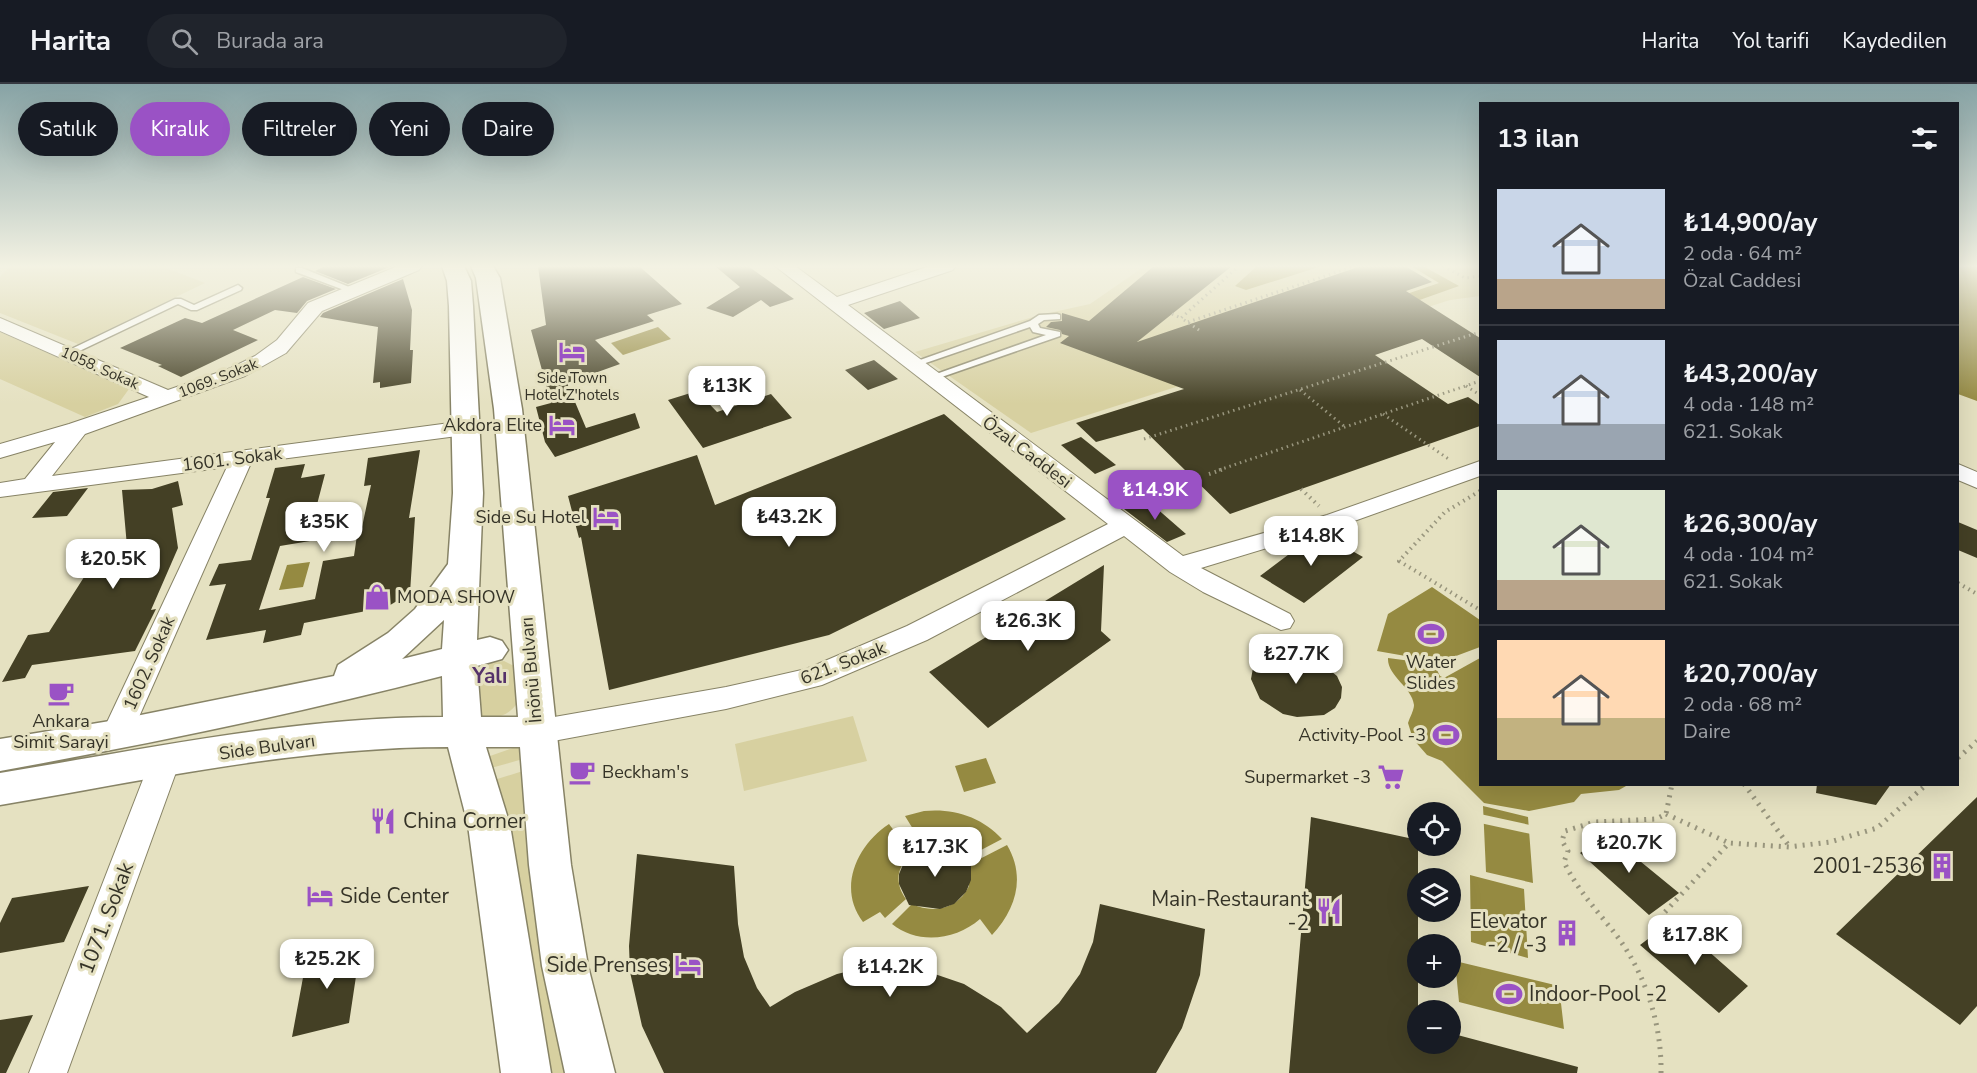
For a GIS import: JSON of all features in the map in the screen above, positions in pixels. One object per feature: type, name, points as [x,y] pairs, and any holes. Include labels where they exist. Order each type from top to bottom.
[{"type":"main road","points":[[461,312],[468,493],[462,568],[470,704],[526,1073]]},
{"type":"main road","name":"İnönü Bulvarı","points":[[493,312],[508,409],[550,865],[565,966],[590,1073]]},
{"type":"main road","points":[[322,693],[408,638],[445,597],[462,568]]},
{"type":"main road","points":[[501,648],[521,651],[528,656],[533,703],[520,720],[498,730],[470,704],[501,648]]},
{"type":"main road","name":"Side Bulvarı","points":[[0,755],[116,735],[322,693],[470,704],[537,732]]},
{"type":"main road","name":"Side Bulvarı","points":[[0,789],[164,764],[255,746],[327,738],[470,704]]},
{"type":"street","name":"1069. Sokak","points":[[0,451],[77,429],[264,360],[283,345],[311,312]]},
{"type":"street","name":"Özal Caddesi","points":[[844,312],[1179,566],[1212,586],[1281,621]]},
{"type":"street","name":"1058. Sokak","points":[[0,324],[167,397]]},
{"type":"street","name":"1601. Sokak","points":[[0,490],[34,483],[242,459],[465,428]]},
{"type":"street","points":[[34,483],[77,429]]},
{"type":"street","name":"1602. Sokak","points":[[116,735],[242,459]]},
{"type":"street","points":[[1959,472],[1977,481]]},
{"type":"street","points":[[1179,566],[1476,477]]},
{"type":"street","name":"621. Sokak","points":[[537,732],[726,698],[812,678],[916,633],[1124,526]]},
{"type":"street","name":"1071. Sokak","points":[[48,1073],[164,764]]},
{"type":"lane","points":[[68,353],[156,312]]},
{"type":"lane","points":[[911,365],[1034,323],[1042,317],[1057,317]]},
{"type":"lane","points":[[930,378],[1058,334],[1036,330],[1034,323]]},
{"type":"path","points":[[1181,318],[1188,312]]},
{"type":"path","points":[[1188,322],[1217,312]]},
{"type":"path","points":[[1172,314],[1199,330]]},
{"type":"path","points":[[1144,439],[1479,332]]},
{"type":"path","points":[[1209,474],[1479,381]]},
{"type":"path","points":[[1466,386],[1479,394]]},
{"type":"path","points":[[1300,390],[1346,427]]},
{"type":"path","points":[[1383,414],[1476,477],[1460,500],[1437,517],[1399,561],[1479,609]]},
{"type":"path","points":[[1959,584],[1977,594]]},
{"type":"path","points":[[1959,757],[1977,741]]},
{"type":"path","points":[[1666,814],[1672,786]]},
{"type":"path","points":[[1745,786],[1789,847]]},
{"type":"path","points":[[1666,814],[1729,843],[1789,847],[1830,842],[1877,828],[1923,786]]},
{"type":"path","points":[[1661,1073],[1663,1059],[1655,1013],[1641,981],[1611,928],[1599,916],[1563,862],[1568,850],[1562,841],[1565,831],[1595,822],[1656,819],[1666,814]]},
{"type":"path","points":[[1665,912],[1729,843]]},
{"type":"shaded area","points":[[0,312],[144,312],[78,344]]},
{"type":"shaded area","points":[[1053,312],[1412,312],[1031,433],[915,352]]},
{"type":"shaded area","points":[[1959,312],[1977,312],[1977,401],[1959,394]]},
{"type":"shaded area","points":[[658,327],[671,339],[623,355],[611,343]]},
{"type":"shaded area","points":[[0,332],[129,389],[118,404],[85,417],[0,379]]},
{"type":"shaded area","points":[[310,562],[303,587],[279,590],[287,565]]},
{"type":"shaded area","name":"Water Slides","points":[[1432,587],[1479,619],[1479,647],[1440,662],[1377,651],[1388,614]]},
{"type":"shaded area","name":"Activity-Pool -3","points":[[1388,658],[1434,664],[1440,676],[1444,678],[1479,659],[1479,786],[1626,786],[1619,790],[1581,794],[1574,802],[1529,811],[1484,803],[1442,761],[1427,755],[1413,739],[1408,723],[1414,705],[1409,693],[1389,664]]},
{"type":"shaded area","points":[[504,661],[514,666],[518,702],[502,716],[480,715],[474,676],[488,663]]},
{"type":"shaded area","points":[[853,716],[867,761],[744,791],[735,744]]},
{"type":"shaded area","points":[[520,747],[523,759],[491,768],[490,756]]},
{"type":"shaded area","points":[[986,758],[996,783],[964,792],[955,766]]},
{"type":"shaded area","points":[[523,771],[529,847],[569,1073],[546,1073],[494,780]]},
{"type":"shaded area","points":[[1483,806],[1528,817],[1533,883],[1486,872]]},
{"type":"shaded area","points":[[924,811],[946,811],[967,816],[986,825],[1002,839],[964,859],[952,850],[939,847],[926,848],[914,853],[905,861],[899,872],[899,885],[906,899],[885,918],[880,912],[863,922],[855,909],[851,882],[860,855],[868,843],[889,824],[898,836],[913,829],[905,816]]},
{"type":"shaded area","points":[[1007,845],[1016,869],[1016,892],[1007,914],[992,935],[980,919],[960,932],[937,937],[913,935],[892,924],[912,904],[937,909],[959,900],[969,886],[968,865]]},
{"type":"shaded area","points":[[1470,875],[1524,889],[1528,958],[1471,942]]},
{"type":"shaded area","name":"Indoor-Pool -2","points":[[1461,962],[1559,986],[1564,1029],[1461,1003],[1458,988],[1461,988]]},
{"type":"pier","points":[[1480,814],[1530,825],[1531,834],[1480,823]]},
{"type":"building","points":[[226,312],[270,312],[233,330],[258,340],[181,377],[158,366],[162,365],[120,348],[185,318],[202,323]]},
{"type":"building","points":[[412,312],[411,383],[380,388],[380,382],[373,383],[378,327],[320,317],[323,313]]},
{"type":"building","points":[[544,312],[656,312],[647,315],[654,321],[595,340],[620,364],[567,383],[586,428],[635,413],[640,428],[555,457],[545,442],[536,407],[551,403],[531,330],[546,325]]},
{"type":"building","points":[[718,312],[741,312],[733,317]]},
{"type":"building","points":[[913,312],[920,318],[884,329],[864,313]]},
{"type":"building","points":[[1099,312],[1174,312],[1137,342],[1225,312],[1439,312],[1479,337],[1479,376],[1422,339],[1375,355],[1448,404],[1468,397],[1479,404],[1479,426],[1230,514],[1143,429],[1096,442],[1076,423],[1184,389],[1060,343],[1069,336],[1062,334],[1060,330],[1046,327],[1051,322],[1062,321],[1062,313],[1089,321]]},
{"type":"building","points":[[874,360],[898,379],[868,390],[845,370]]},
{"type":"building","points":[[697,391],[717,412],[771,394],[792,418],[703,448],[668,400]]},
{"type":"building","points":[[944,414],[1066,519],[829,635],[609,690],[581,537],[579,538],[568,496],[697,455],[715,505]]},
{"type":"building","points":[[1081,437],[1116,465],[1095,474],[1061,445]]},
{"type":"building","points":[[420,450],[409,518],[415,517],[410,593],[387,607],[304,623],[301,635],[263,643],[266,630],[206,640],[226,584],[209,586],[219,564],[251,560],[270,498],[266,498],[275,468],[305,464],[301,478],[325,474],[314,516],[328,514],[322,539],[280,546],[259,610],[315,599],[323,561],[354,556],[358,528],[362,527],[371,485],[364,486],[368,458]]},
{"type":"building","points":[[178,481],[183,505],[172,508],[178,548],[151,610],[156,609],[135,651],[32,665],[25,678],[2,682],[28,635],[49,632],[86,574],[129,569],[122,490],[152,489]]},
{"type":"building","points":[[88,488],[67,516],[32,518],[53,492]]},
{"type":"building","points":[[1147,500],[1186,534],[1167,542],[1124,509]]},
{"type":"building","points":[[1959,522],[1977,530],[1977,558],[1959,550]]},
{"type":"building","points":[[1322,534],[1363,557],[1304,603],[1260,576],[1313,536]]},
{"type":"building","points":[[1104,565],[1101,631],[1111,640],[988,728],[929,672]]},
{"type":"building","points":[[1285,651],[1315,658],[1337,676],[1342,687],[1341,698],[1335,708],[1324,715],[1297,717],[1283,714],[1260,699],[1251,679],[1253,668],[1260,659]]},
{"type":"building","points":[[1817,786],[1890,786],[1876,805],[1816,793]]},
{"type":"building","name":"2001-2536","points":[[1977,797],[1977,1006],[1960,1025],[1836,934]]},
{"type":"building","points":[[1311,817],[1407,838],[1407,856],[1418,856],[1418,868],[1407,868],[1407,922],[1418,922],[1418,934],[1407,934],[1407,988],[1418,988],[1418,1000],[1407,1000],[1407,1054],[1461,1054],[1461,1036],[1578,1067],[1577,1073],[1289,1073]]},
{"type":"building","points":[[1609,833],[1679,893],[1649,915],[1580,853]]},
{"type":"building","points":[[930,846],[948,848],[971,861],[971,880],[966,892],[954,904],[940,909],[909,905],[899,884],[899,874],[905,860],[917,851]]},
{"type":"building","name":"Side Prenses","points":[[637,854],[734,866],[738,924],[744,957],[757,988],[770,1007],[795,992],[837,974],[858,969],[902,967],[923,970],[964,984],[1001,1007],[1027,1033],[1059,1003],[1080,974],[1093,942],[1100,904],[1205,929],[1200,975],[1182,1028],[1156,1073],[664,1073],[642,1026],[630,972],[629,946]]},
{"type":"building","points":[[89,886],[64,942],[0,953],[0,923],[12,898]]},
{"type":"building","points":[[1673,920],[1748,986],[1719,1013],[1640,945]]},
{"type":"building","points":[[361,943],[349,1023],[292,1037],[307,956]]},
{"type":"building","points":[[33,1015],[6,1073],[0,1073],[0,1020]]},
{"type":"place","name":"Side Town Hotel Z'hotels","points":[[572,352]]},
{"type":"place","name":"Akdora Elite","points":[[562,425]]},
{"type":"place","name":"Side Su Hotel","points":[[606,517]]},
{"type":"place","name":"MODA SHOW","points":[[377,597]]},
{"type":"place","name":"Water Slides","points":[[1431,634]]},
{"type":"place","name":"Ankara Simit Sarayi","points":[[61,693]]},
{"type":"place","name":"Activity-Pool -3","points":[[1446,735]]},
{"type":"place","name":"Beckham's","points":[[582,772]]},
{"type":"place","name":"Supermarket -3","points":[[1391,777]]},
{"type":"place","name":"China Corner","points":[[383,821]]},
{"type":"place","name":"2001-2536","points":[[1942,866]]},
{"type":"place","name":"Side Center","points":[[320,896]]},
{"type":"place","name":"Main-Restaurant -2","points":[[1329,911]]},
{"type":"place","name":"Elevator -2 / -3","points":[[1567,933]]},
{"type":"place","name":"Side Prenses","points":[[688,965]]},
{"type":"place","name":"Indoor-Pool -2","points":[[1509,994]]},
{"type":"district","name":"Yalı","points":[[490,676]]}]
